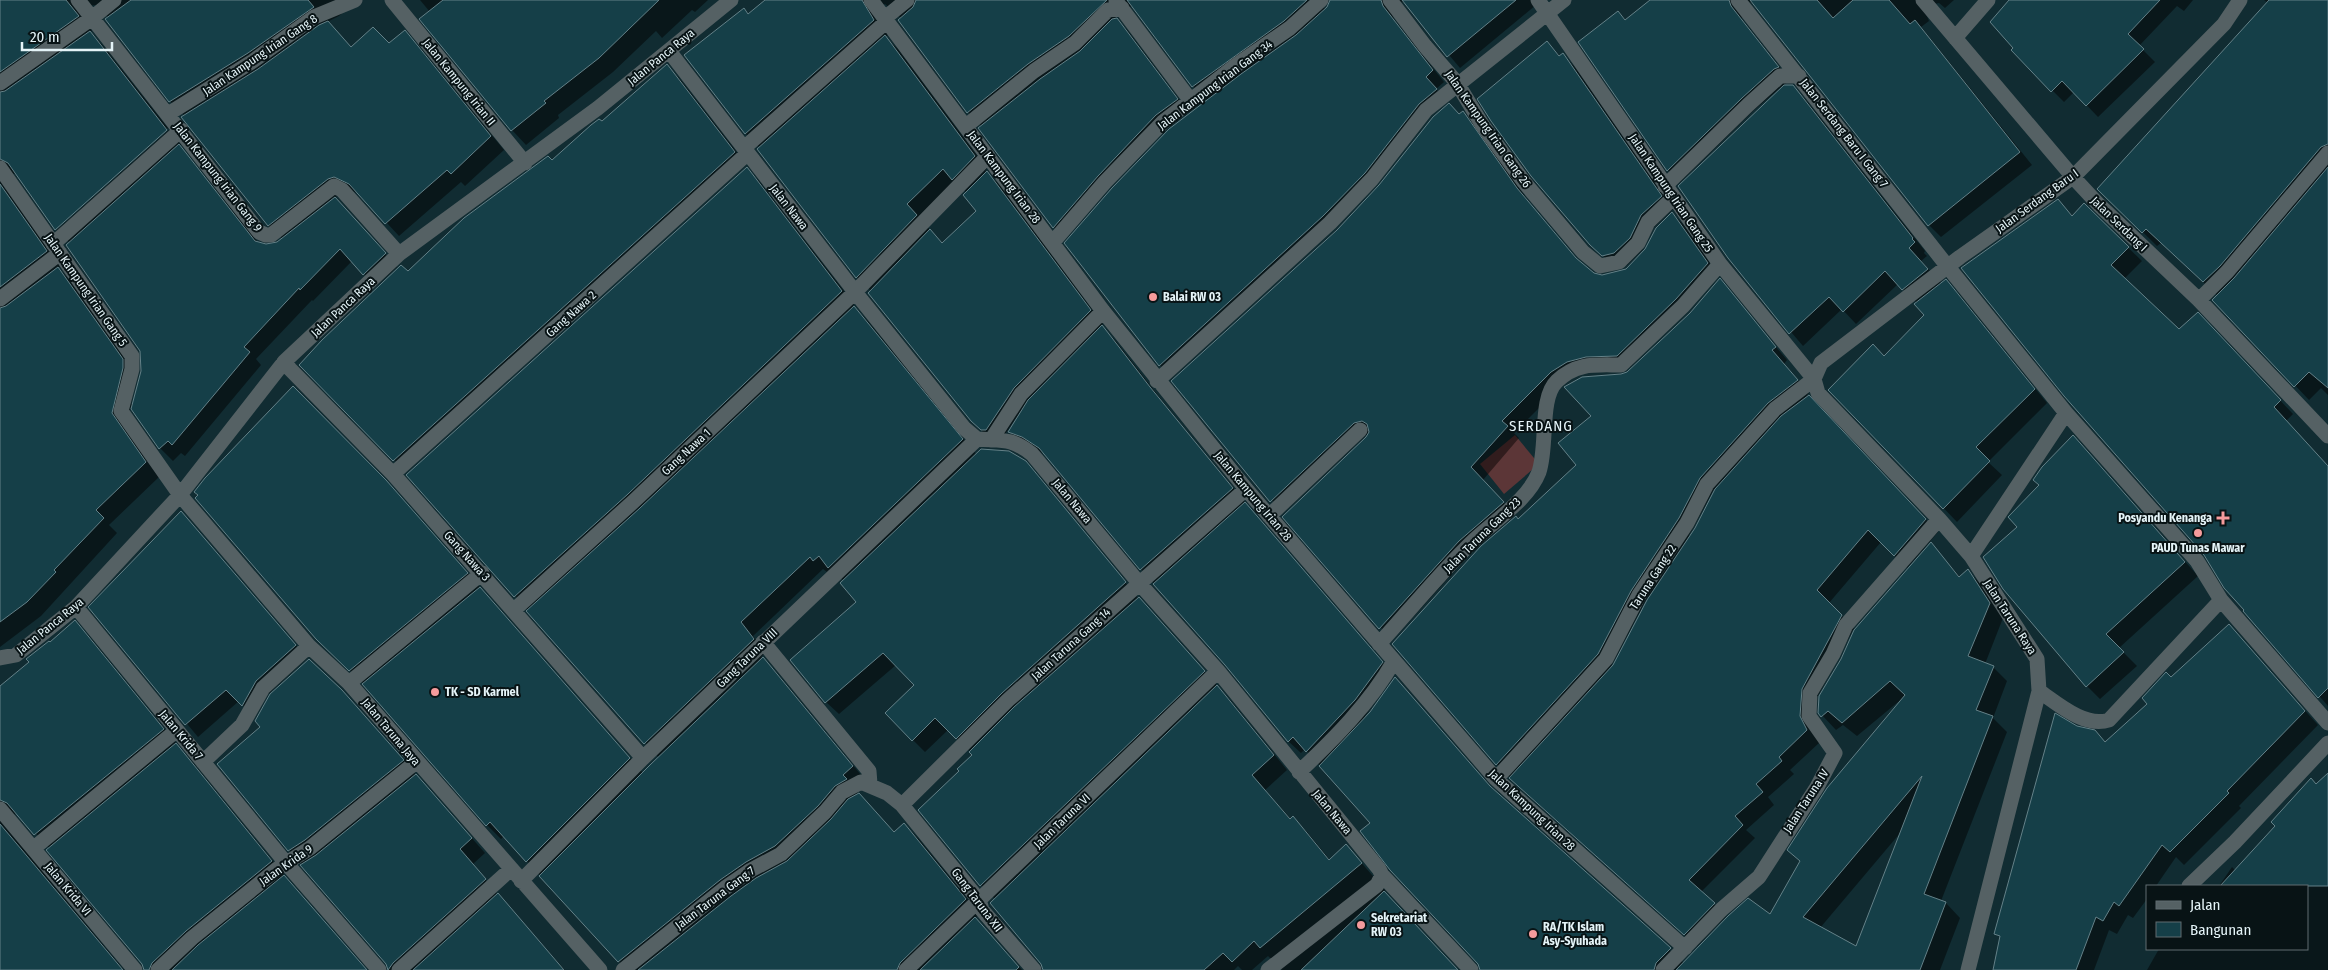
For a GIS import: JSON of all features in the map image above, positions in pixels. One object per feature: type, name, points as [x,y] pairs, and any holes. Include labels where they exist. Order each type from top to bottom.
[{"type":"street","name":"Jalan Kampung Irian Gang 9","points":[[78,0],[259,232],[271,235],[334,186],[342,190],[399,254]]},
{"type":"street","points":[[0,83],[92,18],[114,0]]},
{"type":"street","name":"Jalan Kampung Irian Gang 8","points":[[168,114],[253,61],[314,17],[355,0]]},
{"type":"street","name":"Jalan Kampung Irian II","points":[[392,0],[525,163]]},
{"type":"street","name":"Jalan Panca Raya","points":[[0,658],[16,655],[76,607],[180,495],[284,362],[399,254],[525,163],[669,51],[731,0]]},
{"type":"street","name":"Jalan Kampung Irian 28","points":[[871,0],[1103,311],[1157,381],[1269,516],[1496,779],[1685,948]]},
{"type":"street","name":"Gang Nawa 2","points":[[393,474],[746,151],[907,0]]},
{"type":"street","name":"Jalan Kampung Irian Gang 34","points":[[1053,242],[1105,182],[1163,122],[1235,66],[1290,28],[1321,0]]},
{"type":"street","name":"Jalan Kampung Irian Gang 26","points":[[1390,0],[1425,46],[1457,83],[1483,126],[1524,182],[1584,252],[1600,266],[1619,262],[1638,243],[1648,222],[1669,192]]},
{"type":"street","name":"Jalan Kampung Irian Gang 25","points":[[1538,0],[1720,264],[1814,380]]},
{"type":"street","points":[[1157,381],[1330,223],[1372,179],[1426,110],[1457,83],[1564,0]]},
{"type":"street","name":"Jalan Serdang Baru I Gang 7","points":[[1738,0],[1948,267],[2066,413],[2198,561],[2221,600],[2328,723]]},
{"type":"street","name":"Jalan Serdang I","points":[[1923,0],[2073,178],[2099,206],[2200,300],[2328,436]]},
{"type":"street","points":[[1955,38],[1988,0]]},
{"type":"street","name":"Jalan Serdang Baru I","points":[[1814,380],[1821,363],[1960,257],[2073,178],[2224,24],[2240,0]]},
{"type":"street","points":[[966,126],[1034,71],[1075,43],[1108,10],[1118,4],[1191,101]]},
{"type":"street","name":"Jalan Nawa","points":[[669,51],[964,428],[984,440],[1004,439],[1018,443],[1032,454],[1140,583],[1218,671],[1379,868],[1382,875],[1471,970]]},
{"type":"street","points":[[1669,192],[1748,104],[1780,76],[1799,76]]},
{"type":"street","points":[[0,299],[57,249],[181,130]]},
{"type":"street","points":[[2200,300],[2328,153]]},
{"type":"street","name":"Gang Nawa 1","points":[[514,610],[856,292],[988,156]]},
{"type":"street","name":"Jalan Kampung Irian Gang 5","points":[[0,168],[132,356],[132,369],[121,411],[180,495]]},
{"type":"street","name":"Jalan Taruna Gang 23","points":[[1379,644],[1467,546],[1520,499],[1538,474],[1545,451],[1547,396],[1556,381],[1578,366],[1621,366],[1683,306],[1720,264]]},
{"type":"street","name":"Gang Taruna VIII","points":[[399,970],[643,758],[763,642],[984,440],[1021,394],[1103,311]]},
{"type":"street","name":"Gang Nawa 3","points":[[284,362],[393,474],[643,758]]},
{"type":"street","name":"Jalan Taruna Raya","points":[[1814,380],[1818,393],[1971,556],[2037,659],[2039,691],[1968,970]]},
{"type":"street","name":"Taruna Gang 22","points":[[1496,779],[1606,659],[1639,595],[1687,523],[1707,484],[1775,409],[1814,380]]},
{"type":"street","points":[[1971,556],[2066,413]]},
{"type":"street","points":[[1269,516],[1360,430]]},
{"type":"street","name":"Jalan Taruna Gang 14","points":[[902,805],[1008,700],[1246,489]]},
{"type":"street","name":"Jalan Taruna Jaya","points":[[180,495],[308,646],[349,683],[409,767],[508,877],[600,970]]},
{"type":"street","name":"Jalan Taruna IV","points":[[1663,970],[1722,909],[1759,876],[1817,787],[1835,753],[1809,716],[1810,693],[1846,624],[1938,519]]},
{"type":"street","points":[[349,683],[482,573]]},
{"type":"street","points":[[2039,691],[2078,716],[2096,722],[2109,720],[2221,600]]},
{"type":"street","name":"Jalan Krida 7","points":[[76,607],[286,863],[379,970]]},
{"type":"street","points":[[763,642],[868,770],[870,784],[887,793],[902,805]]},
{"type":"street","points":[[203,762],[242,725],[263,688],[308,646]]},
{"type":"street","points":[[1299,772],[1334,738],[1381,681],[1394,660]]},
{"type":"street","name":"Jalan Taruna VI","points":[[906,970],[1218,671]]},
{"type":"street","points":[[34,848],[177,730]]},
{"type":"street","points":[[2190,885],[2235,842],[2328,744]]},
{"type":"street","name":"Jalan Krida 9","points":[[158,970],[192,938],[286,863],[310,848],[409,767]]},
{"type":"street","name":"Jalan Taruna Gang 7","points":[[623,970],[725,888],[751,870],[781,854],[825,812],[842,792],[861,782],[870,784]]},
{"type":"street","name":"Gang Taruna XII","points":[[902,805],[979,900],[982,910],[1034,970]]},
{"type":"street","name":"Jalan Krida VI","points":[[0,809],[135,970]]},
{"type":"street","points":[[1268,970],[1377,885],[1382,875]]},
{"type":"shaded area","points":[[1515,435],[1539,464],[1504,494],[1480,464]]},
{"type":"building","points":[[0,0],[66,0],[79,16],[0,72]]},
{"type":"building","points":[[131,0],[308,0],[314,7],[248,53],[169,102],[105,19]]},
{"type":"building","points":[[443,0],[659,0],[599,58],[544,101],[546,103],[511,131],[419,19]]},
{"type":"building","points":[[765,0],[862,0],[874,20],[745,134],[684,55],[744,8],[748,14]]},
{"type":"building","points":[[916,0],[1107,0],[1069,36],[1028,64],[967,113],[898,20],[913,7]]},
{"type":"building","points":[[1127,0],[1307,0],[1284,21],[1192,87]]},
{"type":"building","points":[[1330,0],[1381,0],[1383,6],[1433,70],[1426,77],[1437,89],[1419,104],[1365,173],[1323,216],[1159,366],[1064,243],[1112,188],[1169,129],[1296,35],[1327,7]]},
{"type":"building","points":[[1402,0],[1516,0],[1447,57]]},
{"type":"building","points":[[1650,0],[1729,0],[1731,6],[1779,67],[1774,69],[1742,98],[1667,171],[1578,42],[1618,11],[1625,20]]},
{"type":"building","points":[[1750,0],[1817,0],[1833,18],[1853,0],[1889,0],[1910,24],[1915,20],[2020,152],[1928,226]]},
{"type":"building","points":[[2009,0],[2160,0],[2128,34],[2144,49],[2086,106],[2062,81],[2051,92],[2011,50],[2013,48],[1990,22]]},
{"type":"building","points":[[2269,0],[2328,0],[2328,144],[2321,147],[2220,266],[2203,282],[2146,229],[2142,233],[2097,189]]},
{"type":"building","points":[[1117,18],[1178,99],[1156,115],[1098,176],[1053,228],[978,128],[1040,79],[1080,51],[1112,19]]},
{"type":"building","points":[[328,21],[351,47],[373,27],[389,43],[405,30],[491,136],[451,174],[447,170],[385,224],[349,184],[334,177],[328,179],[268,226],[181,117],[258,69],[319,25]]},
{"type":"building","points":[[90,31],[167,130],[55,230],[8,163],[0,159],[0,92],[5,91]]},
{"type":"building","points":[[885,35],[975,156],[952,180],[943,169],[907,204],[917,215],[856,278],[757,149]]},
{"type":"building","points":[[1547,41],[1559,56],[1563,53],[1662,196],[1641,215],[1630,238],[1614,253],[1602,256],[1590,245],[1531,176],[1477,99]]},
{"type":"building","points":[[667,64],[735,152],[393,461],[299,365],[322,340],[401,265],[408,271],[464,218],[548,156],[552,160],[591,125],[599,119],[602,121]]},
{"type":"building","points":[[1784,85],[1793,85],[1913,238],[1915,242],[1909,248],[1928,269],[1902,290],[1885,271],[1843,312],[1829,297],[1789,334],[1728,258],[1678,186]]},
{"type":"building","points":[[1449,103],[1459,114],[1463,111],[1517,188],[1576,258],[1594,273],[1602,275],[1626,269],[1645,249],[1656,228],[1672,212],[1708,263],[1676,299],[1617,356],[1586,357],[1567,362],[1551,372],[1502,421],[1508,426],[1471,467],[1504,502],[1459,541],[1379,629],[1282,517],[1366,437],[1369,432],[1367,424],[1362,421],[1354,423],[1270,502],[1171,381],[1337,230],[1379,185],[1433,117]]},
{"type":"building","points":[[179,144],[255,241],[266,244],[277,242],[335,197],[386,253],[363,275],[340,249],[300,290],[299,288],[244,347],[250,352],[172,445],[168,441],[159,449],[131,409],[141,371],[140,351],[66,245]]},
{"type":"building","points":[[747,167],[842,291],[628,494],[514,597],[406,475]]},
{"type":"building","points":[[2328,167],[2328,388],[2309,372],[2294,387],[2212,300],[2234,278]]},
{"type":"building","points":[[987,171],[1091,310],[1014,388],[986,430],[981,430],[971,421],[868,293],[930,229],[942,243],[976,211],[963,195]]},
{"type":"building","points":[[0,184],[47,251],[0,287]]},
{"type":"building","points":[[2058,199],[2072,216],[2084,203],[2129,247],[2111,265],[2179,329],[2198,312],[2281,400],[2274,407],[2328,466],[2328,688],[2318,698],[2224,588],[2204,555],[2064,396],[1961,268]]},
{"type":"building","points":[[58,267],[123,359],[123,368],[112,413],[146,462],[96,510],[104,518],[54,570],[56,572],[27,602],[0,622],[0,308],[6,306]]},
{"type":"building","points":[[1720,278],[1776,347],[1772,350],[1798,380],[1768,403],[1700,478],[1679,518],[1631,591],[1598,654],[1496,765],[1392,644],[1481,546],[1516,516],[1518,519],[1576,465],[1558,443],[1591,416],[1564,387],[1582,377],[1627,372],[1690,313]]},
{"type":"building","points":[[1946,279],[2035,389],[1976,447],[1990,461],[1943,509],[1828,390],[1873,344],[1884,356],[1924,315],[1914,304]]},
{"type":"building","points":[[854,306],[963,439],[828,568],[819,556],[813,561],[810,557],[741,622],[754,639],[644,744],[526,611],[640,508]]},
{"type":"building","points":[[1102,325],[1233,488],[1140,570],[1039,448],[1022,437],[1008,432],[1028,400]]},
{"type":"building","points":[[293,386],[386,480],[468,573],[349,671],[316,639],[195,498],[198,495],[194,492],[205,478]]},
{"type":"building","points":[[1809,395],[1926,519],[1894,556],[1868,530],[1817,590],[1842,615],[1802,689],[1800,716],[1807,730],[1779,757],[1782,761],[1756,784],[1763,792],[1735,816],[1743,825],[1689,880],[1715,903],[1684,935],[1509,778],[1613,665],[1647,600],[1695,528],[1715,489],[1781,416]]},
{"type":"building","points":[[2073,435],[2185,562],[2106,634],[2124,652],[2086,687],[2003,589],[1983,557],[2017,527],[2008,517],[2039,485],[2033,480],[2042,467]]},
{"type":"building","points":[[981,449],[1009,451],[1026,461],[1126,582],[1002,693],[956,739],[935,718],[912,741],[885,713],[914,685],[883,653],[825,703],[790,660],[856,602],[840,583]]},
{"type":"building","points":[[1245,502],[1383,662],[1355,700],[1306,752],[1293,737],[1288,742],[1225,665],[1153,584]]},
{"type":"building","points":[[181,511],[296,645],[256,681],[242,706],[226,690],[185,725],[88,607]]},
{"type":"building","points":[[1931,542],[1959,577],[1968,569],[1990,603],[1968,656],[1994,666],[1976,710],[1993,716],[1924,894],[1946,902],[1920,970],[1676,970],[1748,898],[1770,914],[1800,861],[1787,850],[1827,788],[1905,695],[1890,681],[1842,723],[1828,711],[1821,717],[1818,713],[1819,696],[1841,659],[1854,630]],"holes":[[[1922,776],[1856,946],[1803,917]]]},
{"type":"building","points":[[480,587],[630,758],[526,862],[490,822],[486,826],[362,684]]},
{"type":"building","points":[[1139,597],[1205,671],[980,886],[918,810],[959,771],[957,769],[972,755],[969,752],[1014,707]]},
{"type":"building","points":[[75,620],[164,729],[34,835],[7,803],[0,800],[0,686],[29,662],[26,659],[50,642]]},
{"type":"building","points":[[2229,624],[2305,711],[2227,791],[2229,793],[2170,852],[2162,845],[2119,906],[2114,902],[2103,921],[2096,917],[2076,970],[1993,970],[2000,936],[1994,934],[2055,713],[2077,726],[2095,730],[2105,742],[2147,704],[2142,698],[2166,672],[2171,677]]},
{"type":"building","points":[[763,657],[853,766],[843,775],[847,779],[835,786],[818,806],[775,846],[746,862],[720,880],[618,962],[539,876],[650,765]]},
{"type":"building","points":[[309,659],[342,690],[404,760],[305,840],[288,851],[217,764],[260,727],[255,721],[270,694]]},
{"type":"building","points":[[1395,677],[1490,786],[1671,948],[1656,963],[1654,970],[1480,970],[1478,964],[1390,870],[1360,831],[1370,823],[1319,766],[1370,712]]},
{"type":"building","points":[[1217,685],[1274,755],[1252,775],[1290,819],[1293,816],[1329,860],[1346,844],[1362,863],[1260,948],[1254,941],[1232,962],[1223,953],[1204,970],[1043,970],[1041,964],[990,903]]},
{"type":"building","points":[[176,743],[272,861],[186,931],[152,963],[149,970],[144,970],[142,964],[46,850]]},
{"type":"building","points":[[2328,773],[2328,886],[2221,885],[2275,826],[2271,822],[2311,778],[2316,784]]},
{"type":"building","points":[[416,774],[472,838],[460,849],[486,879],[393,963],[388,970],[386,964],[300,865],[316,855]]},
{"type":"building","points":[[859,793],[894,832],[904,823],[966,899],[900,963],[897,970],[638,970],[731,896],[756,878],[787,861],[831,819],[848,799]]},
{"type":"building","points":[[0,824],[123,970],[0,970]]},
{"type":"building","points":[[284,875],[367,970],[172,970],[198,945]]},
{"type":"building","points":[[1383,892],[1458,970],[1301,970]]},
{"type":"building","points":[[498,893],[564,970],[413,970]]},
{"type":"building","points":[[975,917],[1019,967],[1016,970],[920,970]]},
{"type":"place","name":"Balai RW 03","points":[[1153,297]]},
{"type":"place","name":"Posyandu Kenanga","points":[[2223,518]]},
{"type":"place","name":"PAUD Tunas Mawar","points":[[2198,533]]},
{"type":"place","name":"TK - SD Karmel","points":[[435,692]]},
{"type":"place","name":"Sekretariat RW 03","points":[[1361,925]]},
{"type":"place","name":"RA/TK Islam Asy-Syuhada","points":[[1533,934]]},
{"type":"district","name":"SERDANG","points":[[1541,426]]}]
